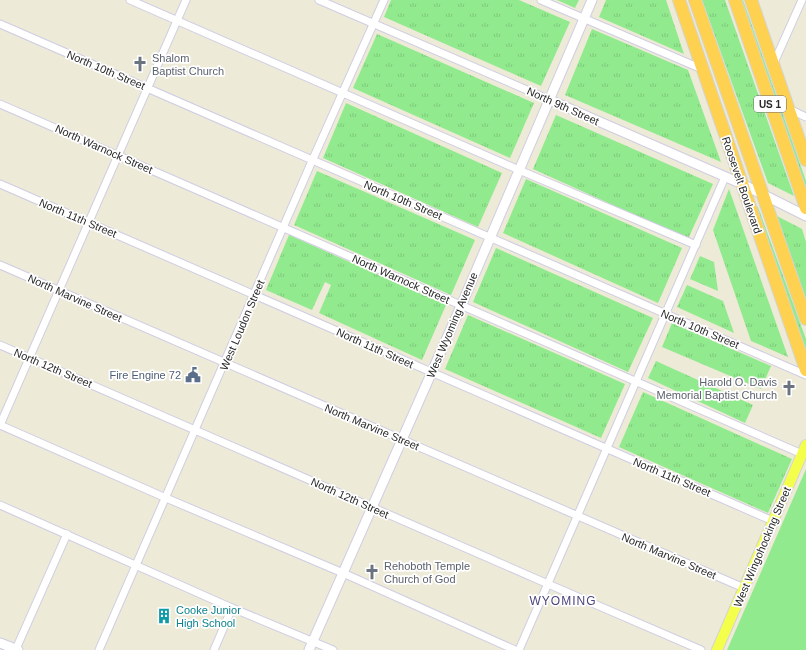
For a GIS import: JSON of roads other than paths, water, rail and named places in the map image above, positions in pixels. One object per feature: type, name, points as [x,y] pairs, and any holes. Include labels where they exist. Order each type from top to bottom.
[{"type":"highway","name":"Roosevelt Boulevard","points":[[679,0],[806,370]]},
{"type":"highway","name":"Roosevelt Boulevard","points":[[695,0],[806,319]]},
{"type":"highway","name":"US 1","points":[[735,0],[806,208]]},
{"type":"highway","name":"US 1","points":[[751,0],[806,160]]},
{"type":"highway","points":[[696,51],[699,13]]},
{"type":"main road","name":"West Wingohocking Street","points":[[717,650],[804,450]]},
{"type":"street","points":[[130,0],[696,246]]},
{"type":"street","points":[[186,0],[0,425],[166,498],[343,573],[515,650]]},
{"type":"street","name":"North 9th Street","points":[[319,0],[742,184],[806,216]]},
{"type":"street","name":"West Loudon Street","points":[[99,650],[312,161],[384,0]]},
{"type":"street","points":[[541,0],[702,69]]},
{"type":"street","name":"West Wyoming Avenue","points":[[309,650],[461,306],[592,0]]},
{"type":"street","points":[[773,65],[802,0]]},
{"type":"street","name":"North 10th Street","points":[[0,24],[665,315],[806,375]]},
{"type":"street","name":"North Warnock Street","points":[[0,104],[636,382],[804,450]]},
{"type":"street","points":[[789,109],[806,117]]},
{"type":"street","points":[[519,650],[725,177]]},
{"type":"street","name":"North 11th Street","points":[[0,184],[773,521]]},
{"type":"street","name":"North Marvine Street","points":[[0,265],[577,517],[744,588]]},
{"type":"street","name":"North 12th Street","points":[[0,345],[701,650]]},
{"type":"street","points":[[0,505],[136,564],[232,608],[334,650]]},
{"type":"street","points":[[0,643],[17,650],[67,534]]},
{"type":"street","points":[[214,650],[232,608]]},
{"type":"place","name":"Shalom Baptist Church","points":[[140,64]]},
{"type":"place","name":"Fire Engine 72","points":[[193,375]]},
{"type":"place","name":"Harold O. Davis Memorial Baptist Church","points":[[789,388]]},
{"type":"place","name":"Rehoboth Temple Church of God","points":[[372,572]]},
{"type":"place","name":"Cooke Junior High School","points":[[164,616]]},
{"type":"district","name":"WYOMING","points":[[563,601]]}]
